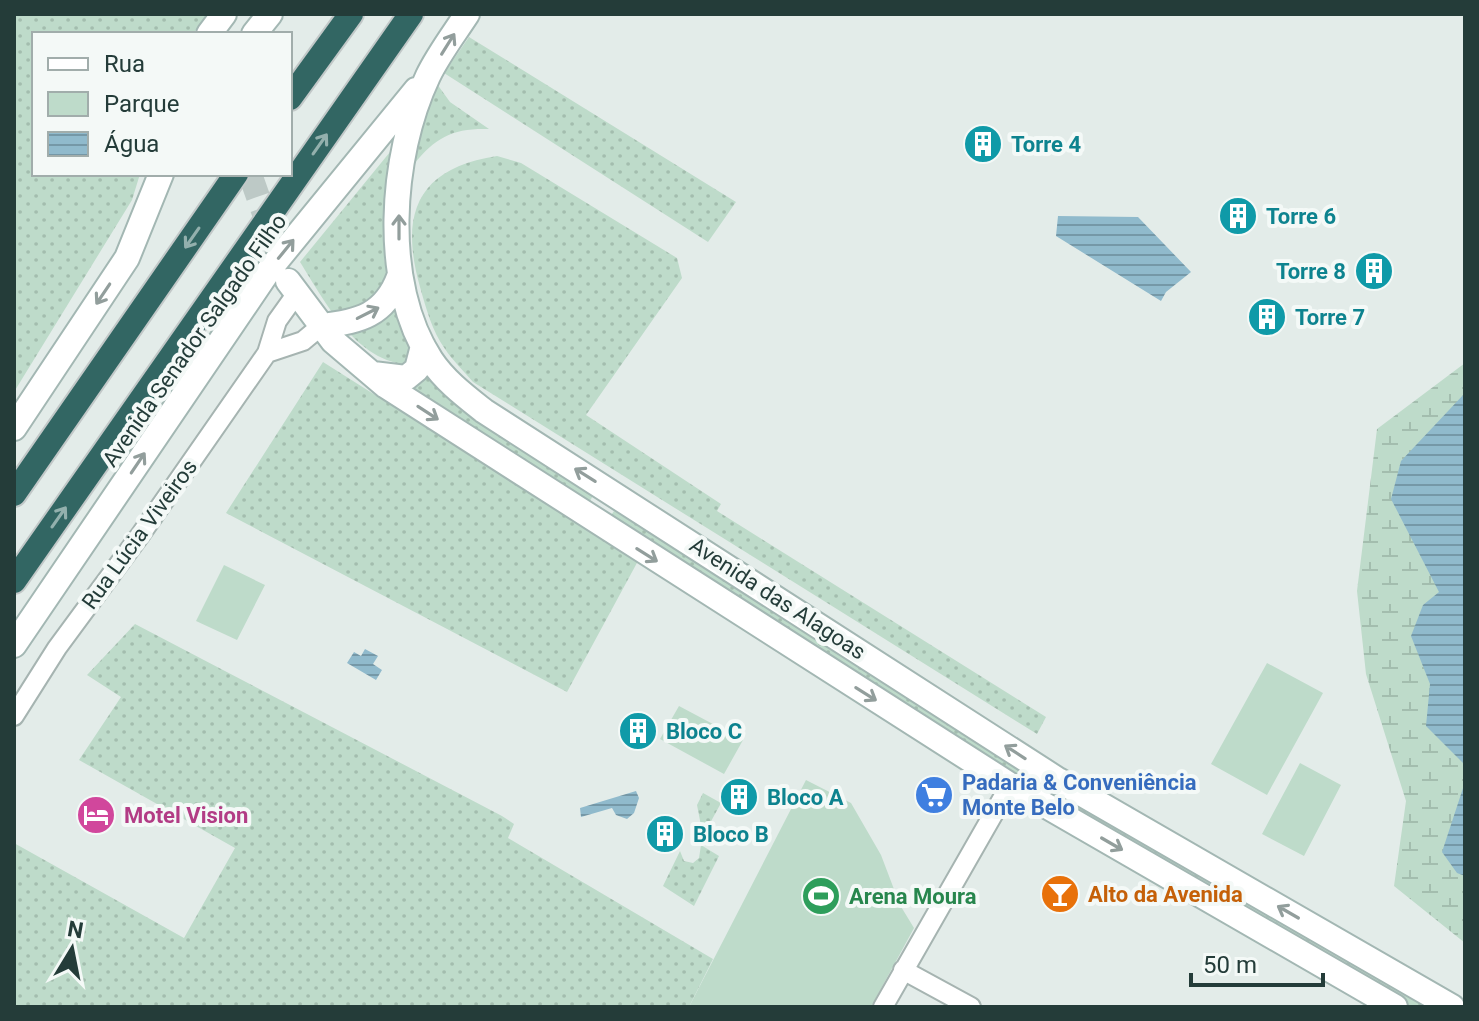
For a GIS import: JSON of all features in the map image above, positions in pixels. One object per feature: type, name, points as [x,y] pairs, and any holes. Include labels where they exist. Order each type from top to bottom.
[{"type":"highway","points":[[292,95],[351,14]]},
{"type":"highway","name":"Avenida Senador Salgado Filho","points":[[14,581],[411,14]]},
{"type":"highway","points":[[14,494],[235,176]]},
{"type":"main road","points":[[210,32],[224,14]]},
{"type":"main road","points":[[256,32],[270,14]]},
{"type":"main road","name":"Avenida das Alagoas","points":[[467,14],[429,74],[415,108],[401,170],[399,277],[423,346],[443,376],[484,411],[682,535],[1058,780],[1452,1007]]},
{"type":"main road","name":"Avenida Senador Salgado Filho","points":[[14,645],[269,270],[429,74]]},
{"type":"main road","points":[[14,428],[127,258],[160,176]]},
{"type":"main road","points":[[321,326],[346,323],[371,314],[390,300],[399,277]]},
{"type":"main road","name":"Avenida das Alagoas","points":[[292,287],[321,326],[364,370],[590,519],[1010,785],[1395,1007]]},
{"type":"main road","points":[[364,370],[383,377],[406,378],[417,369],[423,346]]},
{"type":"main road","points":[[590,519],[599,509],[611,506],[682,535]]},
{"type":"main road","points":[[1043,804],[1058,780]]},
{"type":"street","name":"Rua Lúcia Viveiros","points":[[14,716],[57,648],[267,353],[292,287]]},
{"type":"street","points":[[267,353],[303,341],[321,326]]},
{"type":"street","points":[[883,1007],[1010,785]]},
{"type":"street","points":[[903,970],[971,1007]]},
{"type":"green space","points":[[14,14],[207,14],[194,32],[32,32],[32,176],[139,176],[132,200],[14,392]]},
{"type":"green space","points":[[469,37],[736,202],[708,242],[444,73]]},
{"type":"green space","points":[[437,84],[450,102],[489,129],[465,130],[446,136],[414,164],[417,130]]},
{"type":"green space","points":[[390,152],[384,258],[389,282],[415,355],[410,365],[391,361],[358,342],[332,311],[300,262]]},
{"type":"green space","points":[[497,156],[521,163],[677,258],[682,278],[586,415],[721,504],[717,511],[1046,717],[1037,734],[473,382],[440,342],[427,311],[414,261],[414,216],[421,198],[432,183],[470,162]]},
{"type":"green space","points":[[323,362],[638,561],[567,692],[226,513]]},
{"type":"green space","points":[[1465,363],[1465,943],[1394,886],[1406,801],[1366,674],[1357,591],[1377,429]]},
{"type":"green space","points":[[429,373],[595,492],[586,508],[408,386]]},
{"type":"green space","points":[[614,511],[1039,776],[1041,786],[1033,794],[607,521]]},
{"type":"green space","points":[[224,565],[265,585],[237,640],[196,621]]},
{"type":"green space","points":[[135,624],[502,816],[514,824],[508,838],[713,959],[689,1007],[14,1007],[14,843],[184,938],[235,848],[79,760],[121,697],[87,675]]},
{"type":"green space","points":[[1267,663],[1323,693],[1267,795],[1211,764]]},
{"type":"green space","points":[[679,706],[743,740],[724,774],[660,739]]},
{"type":"green space","points":[[1300,763],[1341,785],[1304,856],[1262,834]]},
{"type":"green space","name":"Arena Moura","points":[[806,780],[851,803],[881,855],[900,905],[914,928],[871,1007],[689,1007]]},
{"type":"green space","points":[[1068,791],[1436,1007],[1408,1007],[1056,804],[1056,797]]},
{"type":"green space","points":[[703,793],[721,803],[703,836],[697,805]]},
{"type":"green space","points":[[701,845],[719,856],[694,906],[663,886],[680,851],[684,861],[693,863],[699,858]]},
{"type":"water","points":[[1058,216],[1138,217],[1191,272],[1166,292],[1161,301],[1056,236]]},
{"type":"water","points":[[1465,393],[1465,765],[1426,726],[1430,684],[1411,636],[1423,605],[1439,592],[1391,499],[1401,461]]},
{"type":"water","points":[[365,649],[378,656],[373,664],[382,670],[376,680],[347,663],[354,652],[361,656]]},
{"type":"water","points":[[1465,782],[1465,876],[1457,873],[1442,852]]},
{"type":"water","points":[[636,791],[639,798],[634,813],[627,819],[616,815],[612,808],[581,817],[580,808]]},
{"type":"tunnel","points":[[251,176],[285,273]]},
{"type":"place","name":"Torre 4","points":[[983,144]]},
{"type":"place","name":"Torre 6","points":[[1238,216]]},
{"type":"place","name":"Torre 8","points":[[1374,271]]},
{"type":"place","name":"Torre 7","points":[[1267,317]]},
{"type":"place","name":"Bloco C","points":[[638,731]]},
{"type":"place","name":"Padaria & Conveniência Monte Belo","points":[[934,795]]},
{"type":"place","name":"Bloco A","points":[[739,797]]},
{"type":"place","name":"Motel Vision","points":[[96,815]]},
{"type":"place","name":"Bloco B","points":[[665,834]]},
{"type":"place","name":"Alto da Avenida","points":[[1060,894]]},
{"type":"place","name":"Arena Moura","points":[[821,896]]}]
